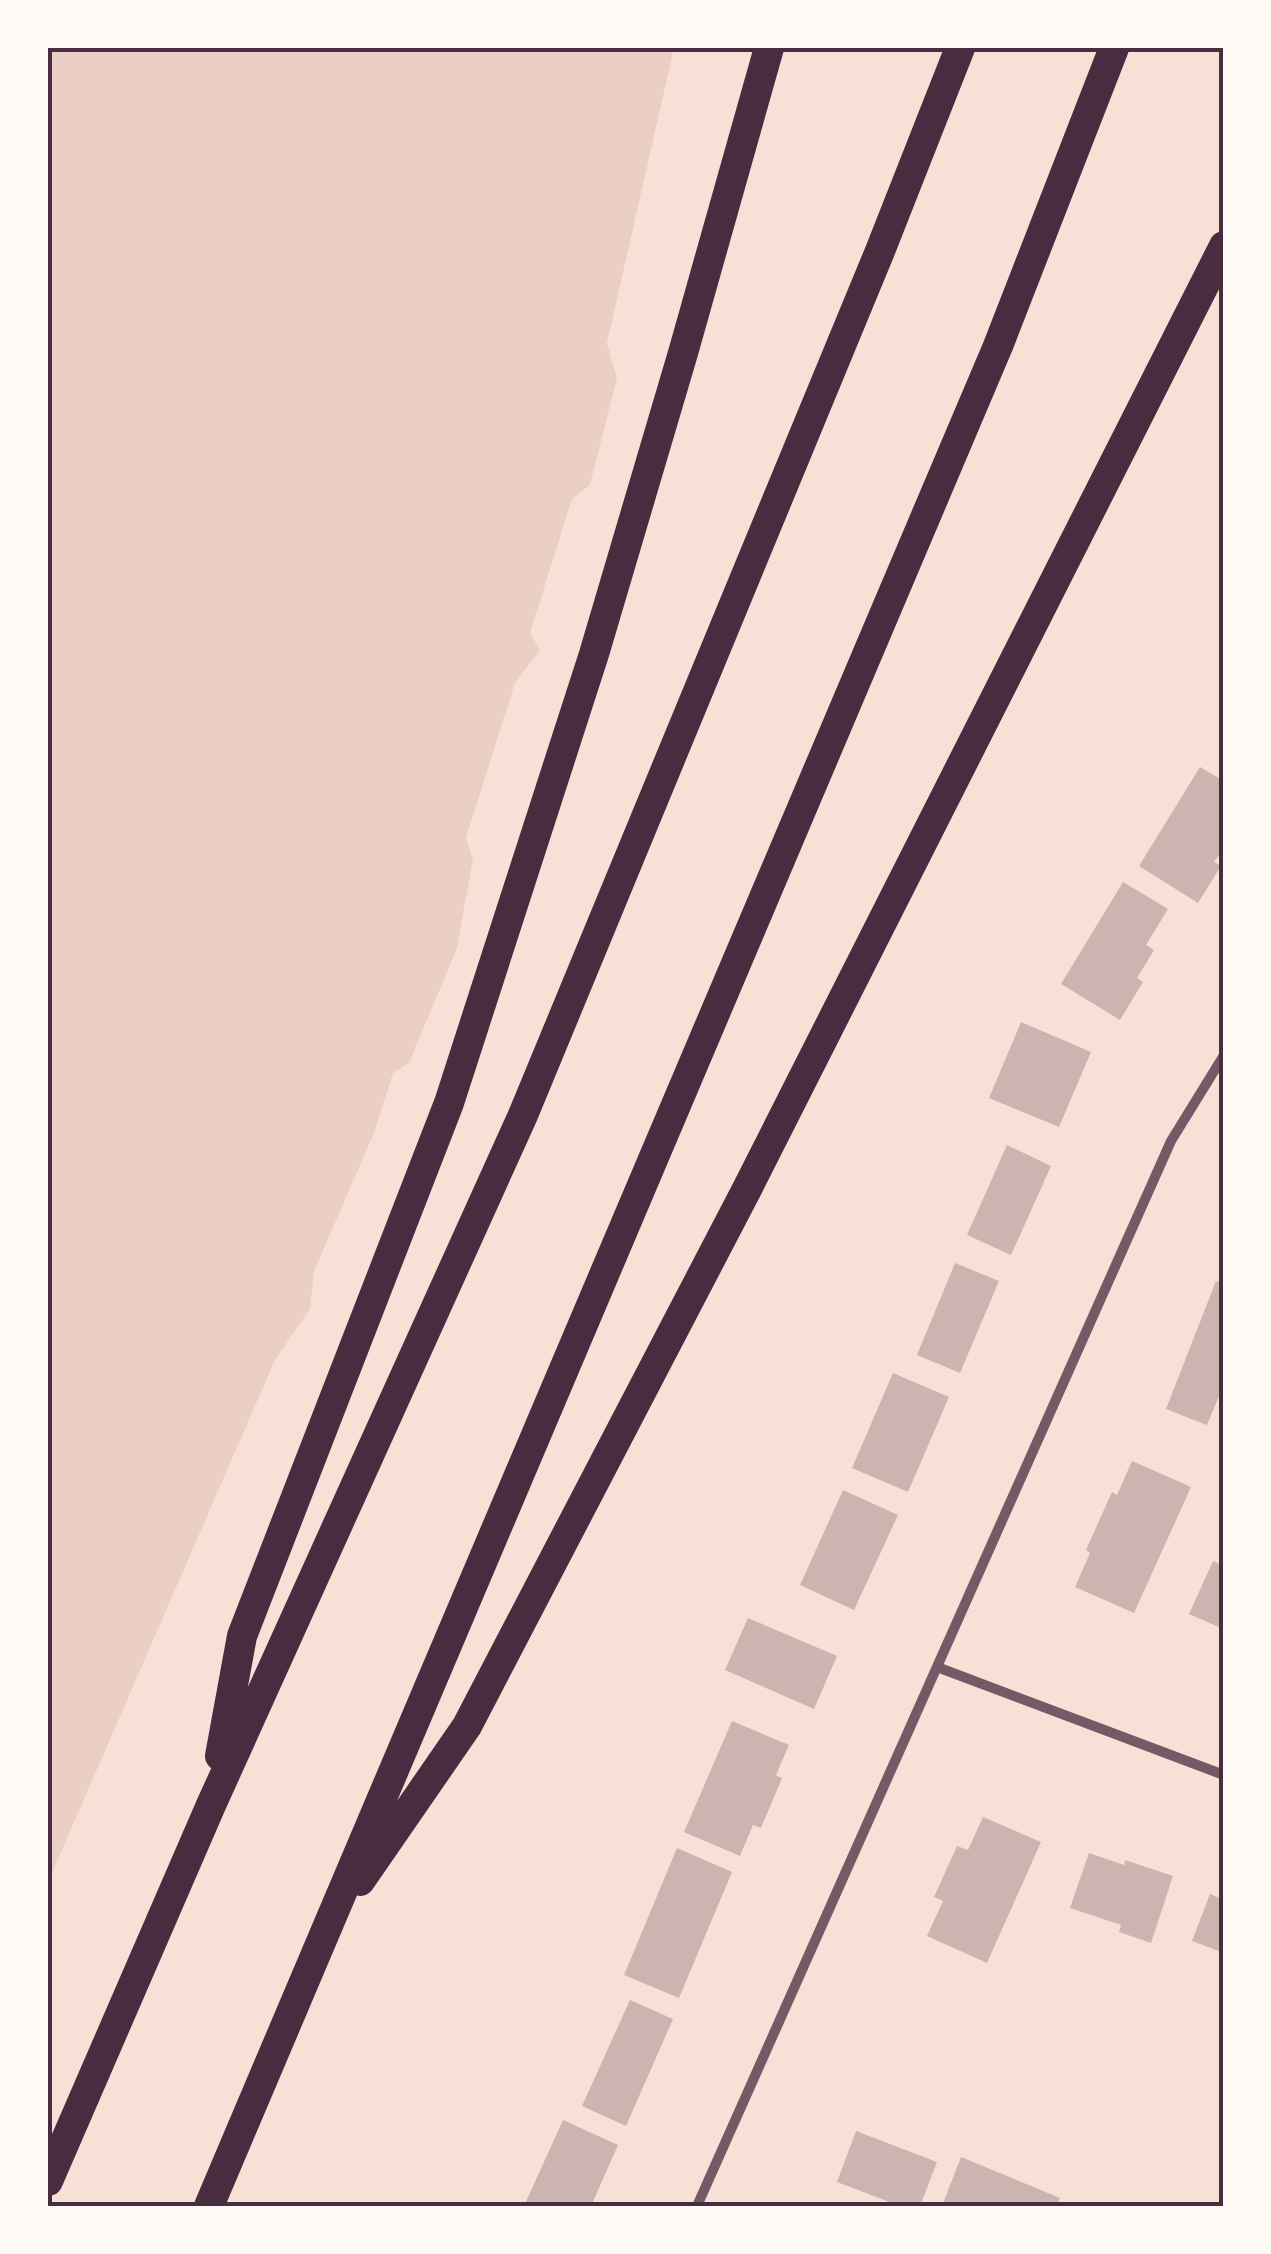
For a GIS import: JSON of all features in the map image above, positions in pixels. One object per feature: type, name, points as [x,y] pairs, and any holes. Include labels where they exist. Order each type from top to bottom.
[{"type":"highway","points":[[211,1805],[242,1636],[449,1103],[594,654],[768,48]]},
{"type":"highway","points":[[48,2181],[211,1805],[524,1115],[873,269],[960,48]]},
{"type":"highway","points":[[209,2206],[998,346],[1114,48]]},
{"type":"highway","points":[[324,1933],[467,1726],[756,1172],[1224,246]]},
{"type":"street","points":[[697,2206],[1171,1141],[1218,1073],[1224,1054]]},
{"type":"street","points":[[937,1667],[1224,1776]]},
{"type":"shaded area","points":[[48,48],[674,48],[607,343],[617,378],[590,485],[572,499],[530,633],[540,650],[515,683],[466,838],[473,859],[457,948],[409,1063],[393,1073],[374,1133],[314,1271],[310,1309],[275,1360],[48,1882]]},
{"type":"building","points":[[1200,767],[1224,781],[1224,848],[1214,862],[1221,866],[1198,903],[1139,866]]},
{"type":"building","points":[[1123,882],[1168,909],[1146,945],[1154,950],[1137,978],[1143,982],[1120,1020],[1061,984]]},
{"type":"building","points":[[1021,1022],[1091,1052],[1059,1127],[989,1098]]},
{"type":"building","points":[[1007,1145],[1051,1166],[1011,1255],[967,1235]]},
{"type":"building","points":[[955,1263],[999,1281],[960,1373],[917,1355]]},
{"type":"building","points":[[1216,1281],[1224,1284],[1224,1384],[1207,1425],[1166,1409]]},
{"type":"building","points":[[893,1373],[949,1397],[908,1492],[852,1468]]},
{"type":"building","points":[[1132,1461],[1191,1487],[1134,1613],[1075,1587],[1090,1553],[1086,1550],[1112,1492],[1117,1495]]},
{"type":"building","points":[[843,1490],[898,1515],[854,1610],[800,1585]]},
{"type":"building","points":[[1213,1561],[1224,1566],[1224,1635],[1219,1633],[1221,1628],[1189,1614]]},
{"type":"building","points":[[748,1618],[837,1656],[814,1709],[725,1670]]},
{"type":"building","points":[[732,1721],[789,1745],[776,1775],[782,1778],[761,1828],[753,1825],[740,1856],[684,1832]]},
{"type":"building","points":[[983,1817],[1041,1842],[987,1963],[927,1936],[943,1901],[934,1897],[957,1846],[968,1850]]},
{"type":"building","points":[[677,1848],[732,1872],[679,1998],[624,1975]]},
{"type":"building","points":[[1089,1853],[1173,1876],[1151,1943],[1119,1932],[1121,1925],[1070,1908]]},
{"type":"building","points":[[1210,1894],[1224,1900],[1224,1953],[1192,1941]]},
{"type":"building","points":[[630,2000],[673,2019],[626,2126],[582,2106]]},
{"type":"building","points":[[563,2120],[618,2145],[591,2206],[524,2206]]},
{"type":"building","points":[[856,2131],[937,2162],[920,2206],[900,2206],[837,2182]]},
{"type":"building","points":[[961,2157],[1060,2198],[1057,2206],[942,2206]]}]
